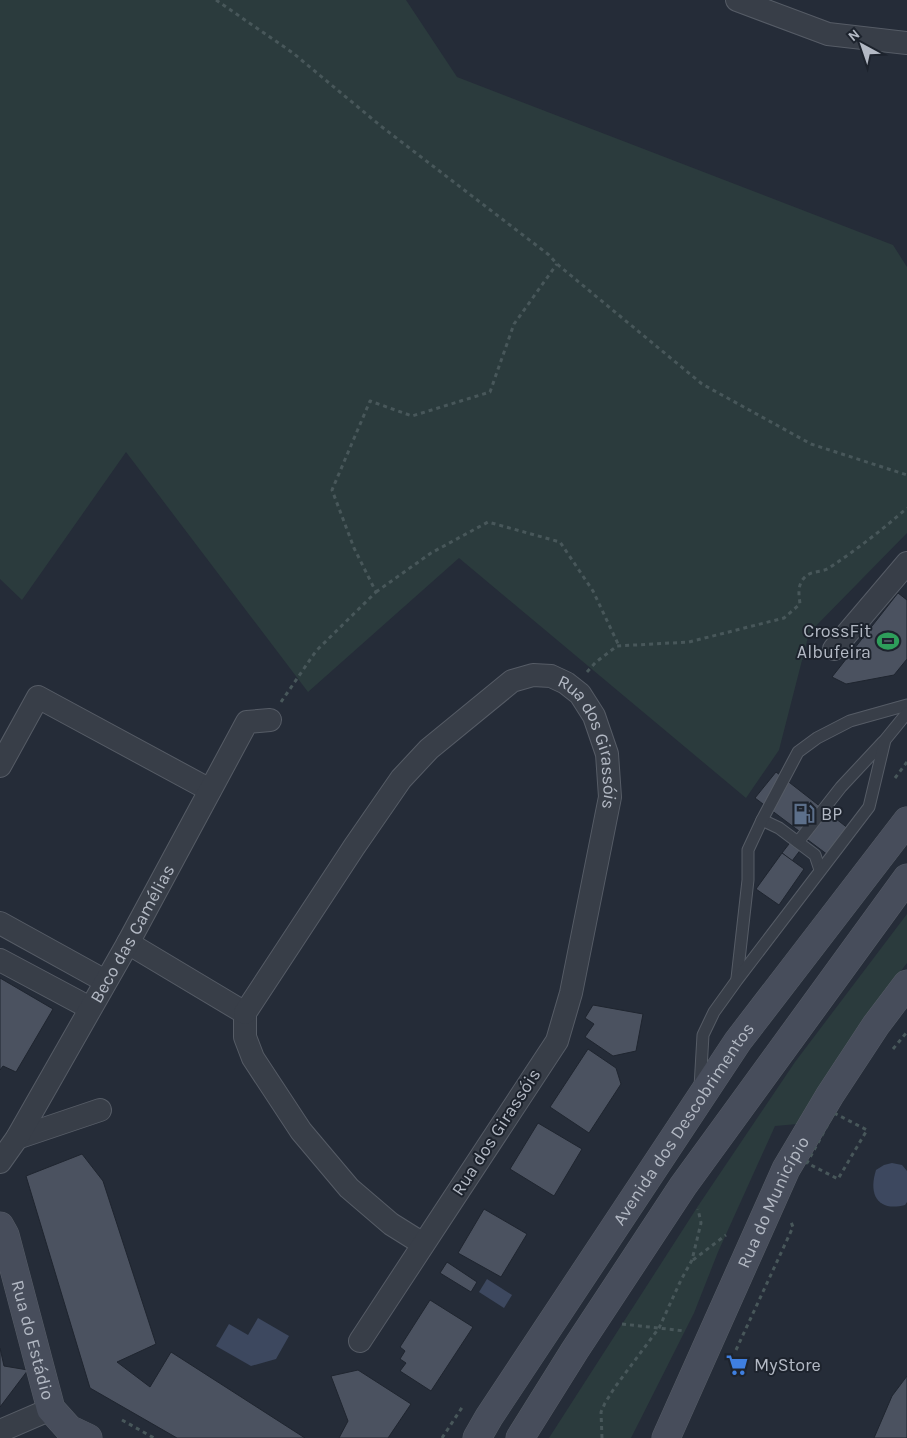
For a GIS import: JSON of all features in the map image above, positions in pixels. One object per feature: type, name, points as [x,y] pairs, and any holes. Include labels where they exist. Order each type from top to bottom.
[{"type":"main road","name":"Avenida dos Descobrimentos","points":[[477,1438],[489,1417],[738,1041],[907,821]]},
{"type":"main road","name":"Avenida dos Descobrimentos","points":[[520,1438],[575,1350],[683,1186],[907,878]]},
{"type":"main road","name":"Rua do Município","points":[[666,1438],[786,1169],[830,1095],[876,1025],[907,984]]},
{"type":"main road","name":"Rua do Estádio","points":[[0,1226],[6,1235],[51,1409],[70,1429],[88,1438]]},
{"type":"street","points":[[737,0],[828,34],[907,43]]},
{"type":"street","points":[[834,649],[907,563]]},
{"type":"street","name":"Rua dos Girassóis","points":[[245,1013],[396,787],[429,749],[512,681],[533,675],[550,676],[566,683],[580,694],[594,716],[608,754],[610,797],[571,993],[557,1041],[360,1341]]},
{"type":"street","points":[[0,766],[38,697],[210,790]]},
{"type":"street","name":"Beco das Camélias","points":[[0,1162],[16,1138],[128,943],[247,722],[270,720]]},
{"type":"street","points":[[0,923],[105,981]]},
{"type":"street","points":[[128,943],[245,1013],[245,1037],[253,1058],[302,1131],[349,1188],[391,1224],[423,1244]]},
{"type":"street","points":[[0,960],[90,1008]]},
{"type":"street","points":[[16,1138],[100,1110]]},
{"type":"street","points":[[4,1438],[0,1430],[51,1409]]},
{"type":"lane","points":[[737,980],[748,880],[748,850],[798,752],[817,738],[850,721],[907,705]]},
{"type":"lane","points":[[798,842],[841,787],[885,740],[907,713]]},
{"type":"lane","points":[[700,1098],[703,1035],[714,1012],[869,807],[885,740]]},
{"type":"lane","points":[[762,820],[779,828],[815,855],[820,870]]},
{"type":"path","points":[[216,0],[293,53],[382,128],[549,255],[557,264],[702,384],[812,444],[907,475]]},
{"type":"path","points":[[376,592],[354,548],[332,490],[370,401],[412,416],[490,392],[514,324],[557,264]]},
{"type":"path","points":[[573,688],[596,662],[619,646],[690,642],[784,618],[800,604],[798,590],[804,578],[813,572],[826,570],[878,534],[907,508]]},
{"type":"path","points":[[270,720],[316,651],[376,592],[430,553],[488,522],[560,542],[594,591],[619,646]]},
{"type":"path","points":[[834,1113],[847,1120],[867,1130],[838,1179],[806,1163],[834,1113]]},
{"type":"path","points":[[602,1438],[601,1412],[605,1403],[659,1328],[692,1260],[701,1223],[698,1206]]},
{"type":"path","points":[[692,1260],[726,1235]]},
{"type":"path","points":[[622,1324],[685,1331]]},
{"type":"path","points":[[122,1420],[154,1438]]},
{"type":"shaded area","points":[[0,0],[406,0],[457,77],[893,245],[907,267],[907,533],[809,633],[779,750],[746,798],[459,558],[308,692],[126,452],[22,600],[0,579]]},
{"type":"shaded area","points":[[907,914],[907,963],[880,998],[797,1124],[775,1126],[718,1252],[694,1313],[631,1438],[549,1438],[698,1206],[795,1062]]},
{"type":"water","points":[[892,1163],[902,1165],[907,1171],[907,1202],[905,1205],[896,1207],[882,1204],[877,1200],[873,1187],[876,1170]]},
{"type":"water","points":[[487,1279],[512,1295],[504,1308],[479,1292]]},
{"type":"water","points":[[258,1318],[289,1336],[276,1359],[251,1366],[216,1346],[229,1324],[248,1335]]},
{"type":"building","points":[[898,593],[907,600],[907,659],[894,675],[846,684],[832,677]]},
{"type":"building","points":[[776,772],[849,829],[828,855],[808,840],[792,861],[782,853],[799,831],[755,798]]},
{"type":"building","points":[[782,853],[804,869],[779,905],[756,889]]},
{"type":"building","points":[[0,978],[53,1009],[16,1072],[3,1066],[0,1070]]},
{"type":"building","points":[[593,1005],[643,1014],[636,1051],[613,1056],[585,1037],[594,1024],[585,1018]]},
{"type":"building","points":[[588,1049],[616,1068],[621,1084],[589,1133],[550,1107]]},
{"type":"building","points":[[538,1123],[582,1149],[554,1196],[510,1169]]},
{"type":"building","points":[[82,1154],[103,1181],[156,1344],[117,1362],[150,1387],[171,1352],[305,1438],[177,1438],[90,1388],[26,1176]]},
{"type":"building","points":[[484,1209],[527,1234],[501,1277],[458,1253]]},
{"type":"building","points":[[447,1262],[477,1282],[471,1292],[440,1273]]},
{"type":"building","points":[[430,1300],[473,1327],[431,1391],[400,1371],[406,1363],[400,1359],[405,1351],[400,1347]]},
{"type":"building","points":[[0,1348],[4,1366],[28,1370],[0,1407]]},
{"type":"building","points":[[358,1370],[411,1404],[388,1438],[339,1438],[348,1421],[331,1376]]},
{"type":"building","points":[[907,1376],[907,1438],[874,1438],[892,1396]]},
{"type":"place","name":"CrossFit Albufeira","points":[[888,641]]},
{"type":"place","name":"BP","points":[[804,814]]},
{"type":"place","name":"MyStore","points":[[737,1365]]}]
